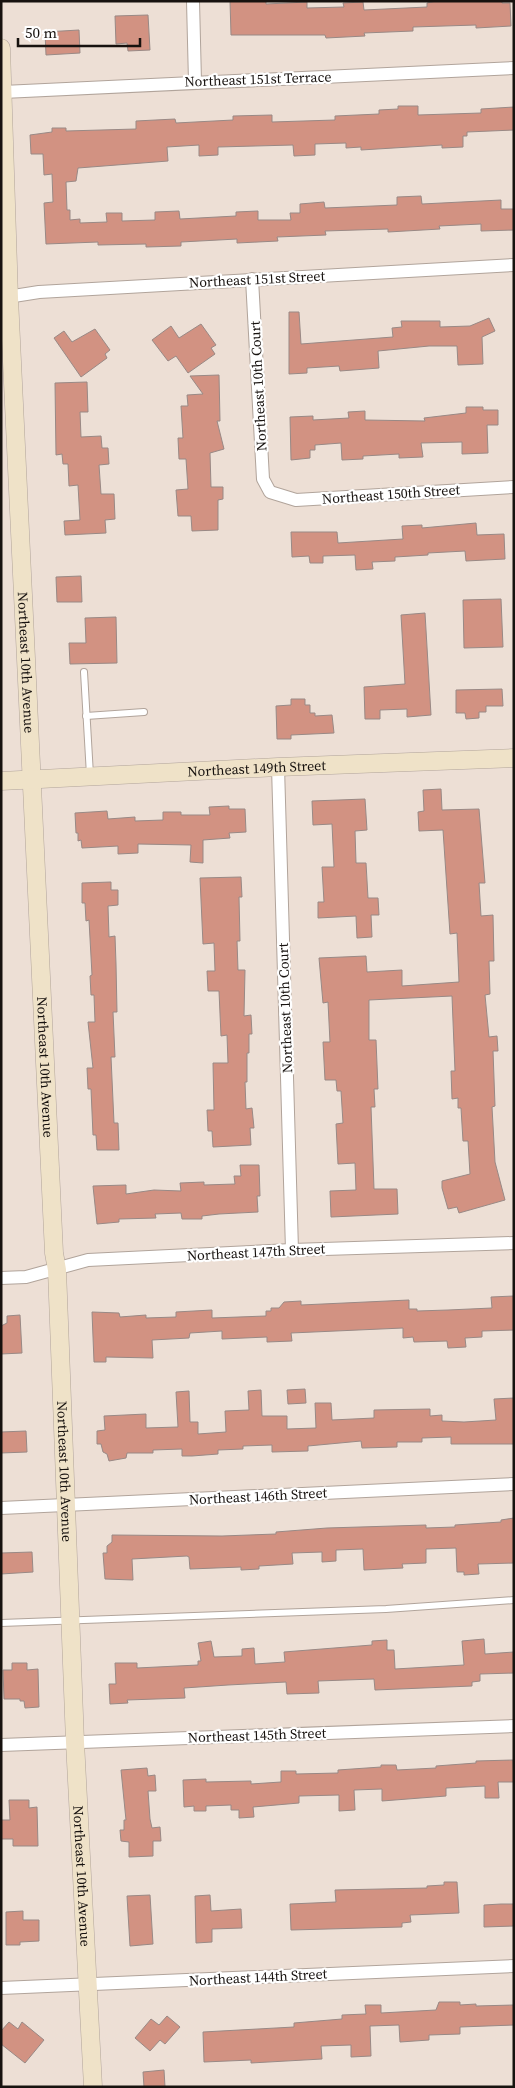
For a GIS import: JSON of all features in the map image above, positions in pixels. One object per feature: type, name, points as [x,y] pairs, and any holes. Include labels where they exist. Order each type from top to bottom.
[{"type":"street","points":[[192,1],[196,82]]},
{"type":"street","name":"Northeast 10th Avenue","points":[[1,48],[5,298],[54,1253],[57,1270],[68,1505],[75,1742],[93,2087]]},
{"type":"street","name":"Northeast 151st Terrace","points":[[3,92],[514,68]]},
{"type":"street","name":"Northeast 151st Street","points":[[5,298],[39,292],[514,265]]},
{"type":"street","name":"Northeast 10th Court","points":[[252,279],[263,479],[270,492]]},
{"type":"street","name":"Northeast 150th Street","points":[[270,492],[284,498],[296,500],[514,486]]},
{"type":"street","name":"Northeast 149th Street","points":[[1,781],[278,767],[514,758]]},
{"type":"street","name":"Northeast 10th Court","points":[[278,767],[292,1250]]},
{"type":"street","name":"Northeast 147th Street","points":[[1,1278],[26,1277],[88,1260],[292,1250],[514,1243]]},
{"type":"street","name":"Northeast 146th Street","points":[[1,1508],[514,1484]]},
{"type":"street","name":"Northeast 145th Street","points":[[1,1745],[514,1726]]},
{"type":"street","name":"Northeast 144th Street","points":[[1,1988],[514,1966]]},
{"type":"lane","points":[[84,672],[90,777]]},
{"type":"lane","points":[[86,716],[144,712]]},
{"type":"lane","points":[[1,1623],[386,1609],[514,1600]]},
{"type":"building","points":[[230,1],[266,1],[266,4],[307,2],[307,8],[344,7],[343,3],[363,2],[364,10],[427,7],[427,3],[436,1],[502,1],[502,3],[510,3],[511,26],[476,28],[476,25],[413,27],[413,31],[364,33],[365,36],[326,38],[325,35],[231,35]]},
{"type":"building","points":[[148,15],[150,50],[128,51],[127,43],[116,44],[115,16]]},
{"type":"building","points":[[79,30],[80,53],[46,55],[45,32]]},
{"type":"building","points":[[398,106],[418,106],[418,115],[481,113],[481,109],[514,107],[514,130],[467,132],[467,136],[463,136],[463,147],[442,148],[442,145],[361,150],[361,147],[346,148],[346,143],[315,144],[315,155],[294,156],[293,145],[218,147],[218,155],[199,156],[199,145],[167,147],[168,161],[78,168],[76,181],[66,182],[67,210],[70,210],[70,220],[80,219],[80,223],[107,222],[106,213],[122,213],[122,221],[155,220],[155,212],[179,211],[180,219],[236,216],[236,212],[258,211],[258,220],[291,220],[290,213],[300,213],[300,204],[324,202],[325,208],[397,205],[397,197],[421,196],[422,204],[501,200],[501,209],[514,209],[514,230],[481,231],[481,224],[439,226],[440,229],[388,232],[388,229],[325,231],[326,235],[277,237],[278,241],[237,243],[237,239],[181,242],[181,246],[146,247],[146,244],[98,245],[98,242],[46,244],[44,203],[53,202],[52,174],[44,175],[43,154],[31,154],[30,135],[52,132],[52,128],[66,128],[66,131],[136,129],[136,121],[175,119],[176,123],[233,120],[233,116],[272,115],[272,122],[335,120],[335,116],[379,114],[379,110],[398,109]]},
{"type":"building","points":[[289,312],[299,312],[301,344],[393,337],[392,328],[402,327],[401,321],[440,321],[440,327],[470,326],[489,318],[495,331],[482,337],[483,364],[458,365],[457,346],[429,346],[378,351],[379,368],[340,371],[339,366],[307,368],[307,373],[289,374]]},
{"type":"building","points":[[201,324],[216,345],[211,348],[215,354],[188,373],[176,356],[168,361],[152,340],[171,326],[179,338]]},
{"type":"building","points":[[95,329],[110,350],[105,354],[107,358],[81,377],[54,338],[64,331],[72,342]]},
{"type":"building","points":[[219,375],[220,421],[217,421],[224,449],[210,453],[211,487],[223,487],[223,499],[218,500],[218,530],[192,531],[191,516],[178,516],[176,490],[188,489],[186,459],[179,459],[178,438],[183,438],[181,406],[188,406],[187,395],[203,394],[190,376]]},
{"type":"building","points":[[87,382],[88,412],[80,412],[81,437],[101,436],[102,448],[108,448],[109,464],[99,465],[101,494],[114,494],[115,519],[105,520],[106,533],[65,535],[64,521],[80,520],[78,485],[69,486],[68,464],[63,464],[62,454],[56,455],[55,383]]},
{"type":"building","points":[[466,407],[483,407],[483,410],[498,410],[498,425],[487,425],[488,453],[462,454],[462,442],[421,443],[423,457],[399,458],[399,454],[363,456],[363,459],[342,460],[341,443],[315,445],[315,450],[310,450],[310,458],[291,460],[290,417],[313,416],[313,420],[349,418],[348,412],[365,411],[365,420],[425,421],[424,418],[466,413]]},
{"type":"building","points":[[476,523],[477,535],[504,534],[505,559],[466,561],[465,551],[428,553],[428,555],[395,557],[395,561],[372,562],[373,569],[356,570],[355,555],[323,556],[323,563],[310,563],[309,556],[292,557],[291,532],[337,532],[338,543],[403,539],[402,526],[422,525],[422,528]]},
{"type":"building","points":[[81,576],[82,602],[57,602],[56,577]]},
{"type":"building","points":[[501,599],[503,647],[464,648],[463,600]]},
{"type":"building","points":[[425,613],[431,715],[407,717],[407,709],[380,710],[380,719],[365,719],[364,687],[405,684],[401,615]]},
{"type":"building","points":[[116,617],[117,663],[70,664],[69,643],[86,643],[85,618]]},
{"type":"building","points":[[502,689],[503,706],[486,706],[486,712],[479,712],[479,718],[466,719],[465,713],[456,713],[456,690]]},
{"type":"building","points":[[291,699],[305,699],[305,705],[310,705],[310,713],[315,713],[315,716],[332,715],[334,733],[291,735],[291,739],[277,739],[276,706],[291,705]]},
{"type":"building","points":[[441,789],[442,810],[479,809],[485,883],[479,883],[481,916],[493,915],[494,961],[489,961],[490,994],[485,995],[489,1037],[497,1036],[498,1051],[493,1051],[495,1106],[492,1107],[495,1162],[505,1200],[459,1213],[457,1207],[448,1209],[442,1188],[442,1181],[470,1174],[468,1141],[463,1141],[461,1108],[458,1108],[458,1098],[452,1099],[451,1071],[455,1071],[452,996],[369,1000],[369,1040],[376,1040],[378,1089],[374,1089],[375,1107],[371,1107],[374,1189],[397,1189],[398,1214],[331,1217],[330,1191],[356,1190],[355,1163],[338,1164],[336,1124],[343,1123],[341,1091],[337,1091],[336,1080],[325,1080],[323,1042],[330,1042],[328,1002],[323,1003],[319,958],[366,956],[367,972],[402,970],[402,986],[459,982],[457,933],[450,934],[443,830],[419,831],[418,812],[424,811],[423,790]]},
{"type":"building","points":[[365,799],[367,830],[355,831],[356,863],[366,863],[368,898],[378,898],[379,915],[371,915],[372,937],[357,938],[356,916],[318,918],[318,902],[324,902],[322,867],[334,867],[332,824],[313,825],[312,801]]},
{"type":"building","points":[[229,806],[229,809],[245,809],[246,832],[229,833],[230,838],[203,840],[203,863],[190,862],[191,845],[138,844],[138,853],[118,854],[118,846],[82,848],[81,840],[78,841],[78,833],[76,833],[75,813],[107,811],[108,819],[135,817],[135,821],[163,820],[163,812],[181,812],[181,815],[210,815],[209,807]]},
{"type":"building","points":[[241,877],[242,897],[239,897],[240,941],[237,941],[238,970],[245,970],[244,1016],[251,1015],[252,1034],[249,1034],[247,1082],[245,1082],[246,1109],[252,1108],[254,1128],[250,1128],[251,1145],[213,1147],[212,1131],[208,1131],[207,1110],[214,1110],[213,1063],[228,1063],[227,1035],[221,1036],[219,991],[208,991],[207,971],[215,971],[214,943],[203,944],[200,878]]},
{"type":"building","points":[[111,882],[111,890],[118,890],[118,905],[108,906],[109,937],[115,936],[117,1012],[113,1012],[115,1057],[111,1057],[114,1123],[118,1123],[119,1150],[97,1150],[96,1135],[93,1135],[91,1089],[88,1089],[87,1068],[93,1068],[88,1022],[95,1022],[94,995],[91,995],[90,976],[92,975],[89,920],[86,921],[85,903],[82,903],[82,883]]},
{"type":"building","points":[[240,1165],[259,1165],[260,1196],[257,1196],[258,1212],[202,1216],[202,1219],[182,1219],[181,1213],[155,1214],[156,1218],[119,1219],[119,1222],[97,1224],[93,1186],[126,1185],[126,1194],[154,1190],[181,1191],[180,1183],[204,1182],[204,1185],[235,1184],[234,1176],[241,1176]]},
{"type":"building","points":[[514,1296],[514,1330],[482,1331],[482,1337],[465,1338],[466,1347],[448,1348],[447,1341],[414,1342],[413,1337],[403,1338],[403,1328],[291,1333],[292,1341],[267,1342],[267,1337],[222,1339],[222,1331],[190,1333],[189,1338],[152,1340],[153,1358],[106,1357],[106,1362],[94,1362],[92,1312],[119,1313],[120,1317],[146,1315],[146,1318],[176,1317],[176,1312],[212,1310],[212,1318],[266,1316],[266,1311],[271,1311],[271,1308],[279,1308],[284,1302],[301,1301],[301,1305],[409,1300],[409,1309],[417,1309],[417,1311],[448,1310],[492,1308],[491,1297]]},
{"type":"building","points":[[20,1315],[22,1353],[1,1354],[1,1326],[7,1323],[7,1316]]},
{"type":"building","points":[[305,1389],[306,1403],[288,1404],[287,1390]]},
{"type":"building","points":[[261,1390],[262,1416],[287,1416],[287,1429],[316,1428],[315,1403],[331,1403],[332,1420],[374,1418],[374,1410],[430,1409],[430,1416],[442,1415],[442,1421],[464,1422],[496,1420],[494,1399],[514,1398],[514,1444],[451,1444],[451,1437],[422,1438],[422,1442],[397,1442],[397,1447],[362,1448],[361,1441],[308,1446],[308,1451],[272,1452],[272,1445],[243,1446],[243,1449],[218,1450],[218,1454],[182,1456],[182,1449],[153,1450],[153,1453],[127,1453],[126,1458],[109,1461],[107,1454],[103,1452],[101,1444],[97,1444],[97,1431],[105,1430],[104,1416],[146,1414],[146,1428],[178,1427],[176,1392],[189,1391],[190,1422],[198,1422],[198,1434],[226,1432],[225,1411],[249,1410],[248,1391]]},
{"type":"building","points":[[26,1431],[27,1452],[1,1453],[1,1432]]},
{"type":"building","points":[[514,1518],[514,1563],[478,1564],[479,1574],[464,1575],[464,1572],[457,1572],[456,1548],[426,1549],[426,1563],[402,1564],[403,1568],[364,1570],[363,1549],[336,1550],[336,1561],[322,1562],[322,1552],[292,1553],[293,1564],[259,1566],[259,1569],[241,1570],[241,1567],[190,1569],[189,1557],[187,1556],[132,1559],[133,1580],[105,1579],[103,1553],[107,1553],[107,1546],[112,1542],[112,1535],[222,1536],[276,1534],[276,1532],[327,1528],[426,1525],[426,1528],[455,1527],[455,1525],[501,1522],[501,1520]]},
{"type":"building","points":[[32,1552],[33,1572],[1,1574],[1,1553]]},
{"type":"building","points":[[484,1639],[485,1654],[514,1652],[514,1673],[480,1674],[480,1681],[472,1682],[472,1686],[375,1690],[374,1679],[318,1681],[319,1693],[287,1694],[286,1682],[184,1688],[185,1698],[127,1700],[128,1703],[110,1704],[109,1684],[116,1684],[115,1663],[137,1663],[137,1668],[198,1665],[198,1661],[201,1661],[198,1643],[211,1641],[214,1657],[242,1656],[242,1649],[254,1648],[255,1664],[285,1662],[284,1652],[372,1645],[372,1641],[387,1640],[387,1650],[394,1650],[395,1669],[464,1665],[462,1641]]},
{"type":"building","points":[[12,1663],[27,1663],[27,1670],[38,1669],[39,1707],[25,1708],[24,1701],[20,1701],[20,1699],[4,1699],[3,1670],[12,1670]]},
{"type":"building","points":[[513,1760],[514,1782],[498,1782],[499,1798],[485,1798],[485,1786],[446,1788],[446,1796],[382,1801],[382,1789],[354,1790],[355,1810],[339,1811],[339,1795],[299,1796],[299,1803],[253,1807],[254,1817],[239,1818],[239,1810],[231,1810],[231,1805],[206,1806],[206,1811],[194,1811],[194,1806],[184,1807],[183,1780],[206,1779],[206,1782],[251,1781],[251,1784],[281,1782],[281,1771],[296,1771],[296,1774],[338,1773],[338,1770],[381,1767],[381,1765],[396,1765],[397,1770],[436,1768],[436,1766],[476,1763],[476,1761]]},
{"type":"building","points":[[147,1768],[148,1776],[155,1775],[156,1791],[148,1791],[150,1819],[152,1828],[160,1827],[161,1841],[153,1841],[153,1856],[129,1857],[129,1842],[121,1841],[120,1830],[124,1830],[124,1820],[126,1820],[121,1770]]},
{"type":"building","points":[[9,1800],[29,1800],[29,1808],[37,1807],[38,1846],[13,1846],[13,1839],[1,1839],[1,1820],[10,1820]]},
{"type":"building","points":[[444,1882],[457,1882],[459,1913],[410,1915],[411,1922],[402,1923],[402,1927],[291,1930],[290,1904],[336,1902],[335,1890],[427,1888],[427,1886],[444,1885]]},
{"type":"building","points":[[150,1895],[153,1944],[130,1946],[127,1896]]},
{"type":"building","points":[[210,1895],[211,1911],[241,1909],[242,1928],[212,1929],[212,1942],[196,1943],[195,1896]]},
{"type":"building","points":[[514,1904],[514,1926],[484,1927],[484,1905]]},
{"type":"building","points":[[23,1911],[23,1920],[39,1920],[39,1941],[20,1942],[20,1945],[6,1945],[6,1912]]},
{"type":"building","points":[[439,2002],[460,2002],[460,2005],[476,2004],[476,2006],[514,2005],[514,2025],[460,2027],[460,2034],[429,2035],[429,2040],[400,2042],[399,2025],[370,2026],[371,2056],[351,2057],[351,2045],[321,2046],[322,2059],[251,2063],[251,2060],[204,2062],[203,2032],[294,2027],[294,2023],[342,2019],[342,2015],[366,2014],[365,2005],[381,2005],[381,2013],[436,2010]]},
{"type":"building","points":[[167,2016],[180,2027],[165,2044],[160,2040],[150,2051],[135,2038],[151,2019],[159,2025]]},
{"type":"building","points":[[9,2022],[18,2029],[22,2022],[44,2040],[25,2063],[1,2044],[1,2031]]},
{"type":"building","points":[[164,2070],[165,2087],[144,2087],[143,2072]]}]
